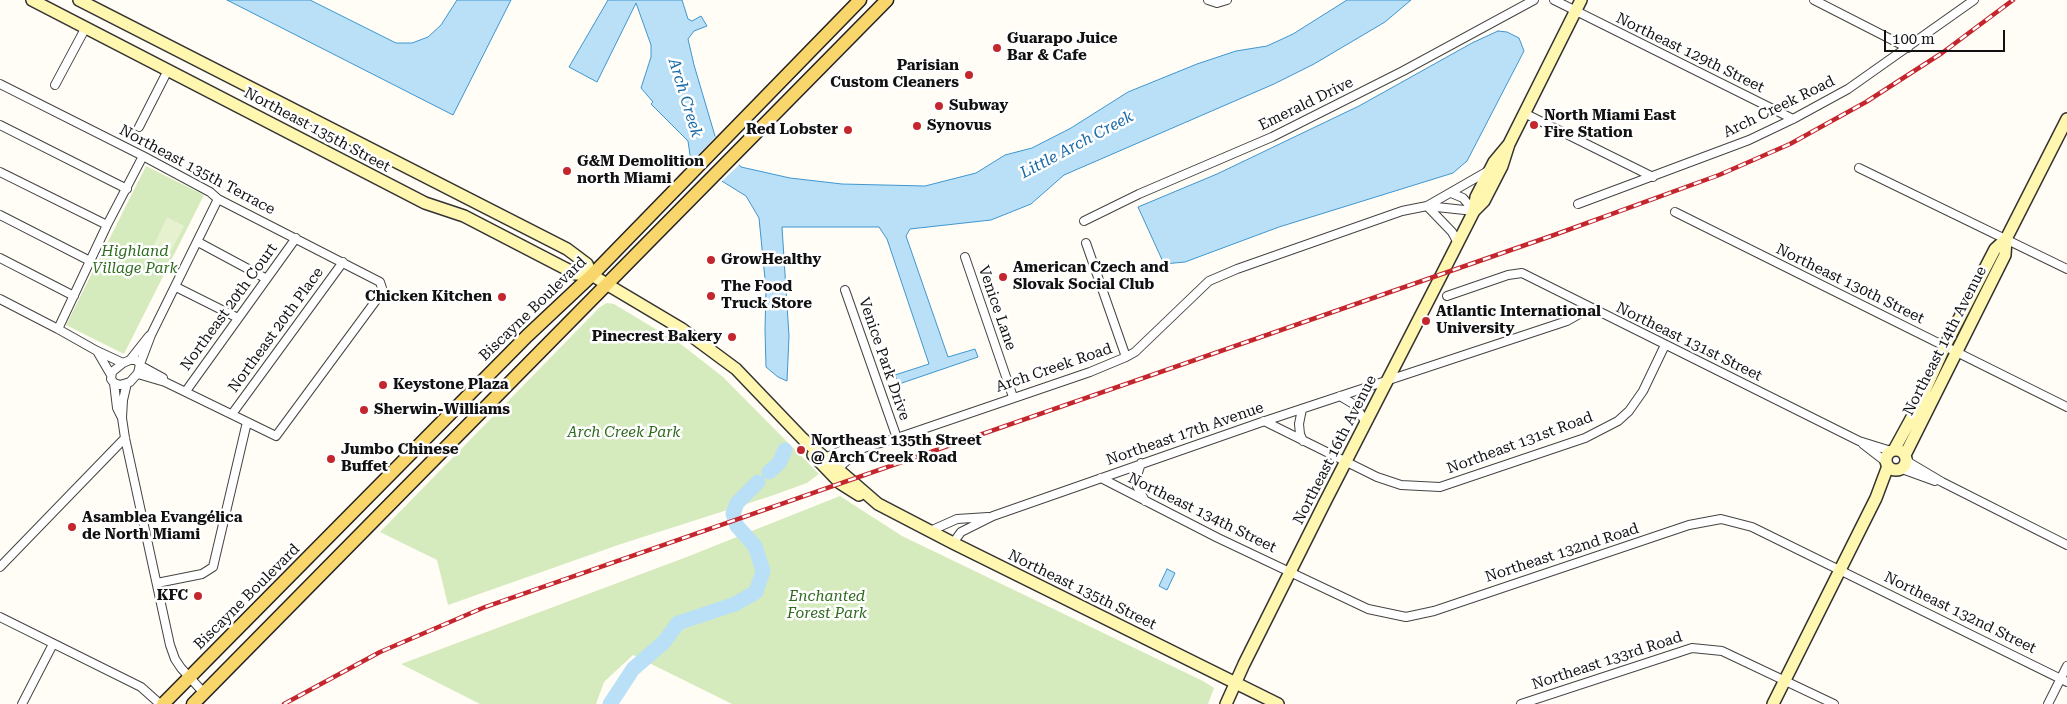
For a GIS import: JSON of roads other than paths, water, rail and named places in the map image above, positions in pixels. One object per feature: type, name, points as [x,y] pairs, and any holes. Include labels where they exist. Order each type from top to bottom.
[{"type":"main road","name":"Biscayne Boulevard","points":[[162,704],[527,336],[592,276],[860,0]]},
{"type":"main road","points":[[193,704],[887,0]]},
{"type":"main road","points":[[452,412],[467,426]]},
{"type":"main road","points":[[325,541],[339,555]]},
{"type":"street","name":"Northeast 135th Street","points":[[32,0],[425,203],[464,216],[576,274],[592,276],[608,284],[682,329],[736,370],[803,439],[874,500]]},
{"type":"street","name":"Northeast 135th Street","points":[[79,0],[522,228],[567,249],[587,264],[592,276]]},
{"type":"street","points":[[1208,0],[1225,1]]},
{"type":"street","name":"Emerald Drive","points":[[1084,221],[1140,194],[1272,137],[1403,71],[1534,0]]},
{"type":"street","points":[[1554,0],[1576,11]]},
{"type":"street","name":"Northeast 16th Avenue","points":[[1226,704],[1345,462],[1474,211],[1484,200],[1502,166],[1509,144],[1582,0]]},
{"type":"street","points":[[1814,0],[1908,48]]},
{"type":"street","name":"Arch Creek Road","points":[[1578,204],[1749,140],[1793,119],[1848,88],[1908,48],[1974,0]]},
{"type":"street","name":"Northeast 129th Street","points":[[1576,11],[1793,119]]},
{"type":"street","points":[[55,85],[86,27]]},
{"type":"street","points":[[139,127],[164,67],[170,46]]},
{"type":"street","name":"Northeast 135th Terrace","points":[[0,84],[144,156],[210,192],[218,199],[380,282],[382,288],[380,295],[276,436],[247,422]]},
{"type":"street","points":[[1524,113],[1653,177]]},
{"type":"street","name":"Northeast 14th Avenue","points":[[1896,460],[1945,346],[1996,249],[2006,239],[2064,134],[2067,119]]},
{"type":"street","points":[[0,125],[126,189]]},
{"type":"street","name":"Northeast 16th Avenue","points":[[1474,211],[1476,197],[1490,170],[1509,144]]},
{"type":"street","points":[[58,329],[107,225],[144,156]]},
{"type":"street","points":[[1859,168],[2067,269]]},
{"type":"street","name":"Arch Creek Road","points":[[1427,206],[1490,170]]},
{"type":"street","points":[[0,172],[107,225]]},
{"type":"street","points":[[1451,193],[1463,198],[1474,211]]},
{"type":"street","points":[[204,693],[175,660],[126,438],[122,418],[122,400],[127,383],[140,368],[151,335],[218,199]]},
{"type":"street","points":[[1427,206],[1437,213],[1458,242]]},
{"type":"street","name":"Arch Creek Road","points":[[825,458],[843,450],[864,448],[897,438],[1126,358],[1135,352],[1200,289],[1220,275],[1402,211],[1427,206],[1474,211]]},
{"type":"street","name":"Northeast 130th Street","points":[[1675,212],[2067,407]]},
{"type":"street","points":[[0,215],[90,261]]},
{"type":"street","name":"Northeast 20th Court","points":[[186,391],[296,238]]},
{"type":"street","name":"Northeast 14th Avenue","points":[[1773,704],[1876,498],[1956,352],[2005,255],[2006,239]]},
{"type":"street","points":[[198,242],[266,278]]},
{"type":"street","points":[[1086,243],[1126,358]]},
{"type":"street","name":"Venice Lane","points":[[965,256],[1013,397]]},
{"type":"street","points":[[0,258],[74,296]]},
{"type":"street","name":"Northeast 20th Place","points":[[232,414],[343,262]]},
{"type":"street","name":"Northeast 131st Street","points":[[1447,296],[1508,275],[1522,273],[2067,544]]},
{"type":"street","points":[[176,287],[238,318]]},
{"type":"street","name":"Venice Park Drive","points":[[845,290],[897,438]]},
{"type":"street","points":[[0,299],[96,351],[126,362]]},
{"type":"street","name":"Northeast 17th Avenue","points":[[953,543],[961,532],[992,516],[1302,408],[1567,321],[1590,308]]},
{"type":"street","points":[[126,362],[142,342],[151,335]]},
{"type":"street","name":"Northeast 131st Road","points":[[1345,462],[1401,485],[1440,487],[1585,438],[1618,421],[1629,411],[1643,391],[1666,345]]},
{"type":"street","points":[[96,351],[112,379],[117,408],[122,418]]},
{"type":"street","points":[[112,379],[116,368],[126,362],[136,360],[140,368],[163,378],[165,382],[247,422],[213,567],[202,574],[157,583]]},
{"type":"street","points":[[112,379],[120,385],[127,383]]},
{"type":"street","points":[[1340,396],[1355,405],[1366,423]]},
{"type":"street","points":[[1302,408],[1298,424],[1303,441]]},
{"type":"street","points":[[1264,421],[1345,462]]},
{"type":"street","points":[[0,568],[126,438]]},
{"type":"street","name":"Northeast 135th Street","points":[[803,439],[804,445],[821,465],[854,493],[874,500],[953,543],[1278,704]]},
{"type":"street","name":"Northeast 131st Street","points":[[1862,442],[1896,460],[1910,463],[1942,482]]},
{"type":"street","name":"Arch Creek Road","points":[[838,470],[864,448]]},
{"type":"street","points":[[1141,463],[1137,476],[1137,486],[1146,502]]},
{"type":"street","name":"Northeast 134th Street","points":[[1100,478],[1291,572]]},
{"type":"street","name":"Northeast 17th Avenue","points":[[930,531],[957,519],[992,516]]},
{"type":"street","name":"Northeast 132nd Road","points":[[1291,572],[1368,609],[1406,617],[1434,611],[1689,525],[1721,519],[1752,527],[1840,569]]},
{"type":"street","name":"Northeast 132nd Street","points":[[1840,569],[2064,680]]},
{"type":"street","points":[[0,617],[141,687],[162,704]]},
{"type":"street","points":[[22,704],[53,644]]},
{"type":"street","name":"Northeast 133rd Road","points":[[1521,704],[1692,648],[1722,651],[1834,704]]},
{"type":"street","points":[[2048,704],[2064,680],[2067,666]]},
{"type":"water","points":[[227,0],[310,0],[396,43],[412,43],[428,37],[441,25],[457,0],[511,0],[453,115]]},
{"type":"water","name":"Little Arch Creek","points":[[608,0],[682,0],[688,19],[692,21],[701,16],[707,26],[694,31],[688,39],[694,65],[715,136],[741,167],[790,178],[842,184],[925,186],[976,173],[1005,155],[1032,148],[1071,128],[1128,92],[1197,64],[1236,51],[1267,46],[1293,34],[1347,0],[1411,0],[1385,22],[1314,64],[1274,84],[1064,175],[1031,204],[991,220],[910,229],[906,236],[948,357],[975,349],[978,357],[899,384],[895,375],[929,364],[887,239],[879,227],[782,227],[789,336],[787,381],[778,377],[766,367],[766,289],[759,218],[746,196],[691,162],[688,141],[651,104],[653,102],[641,88],[651,57],[651,45],[636,3],[597,82],[569,67]]},
{"type":"water","points":[[1498,31],[1507,32],[1519,38],[1524,51],[1467,161],[1453,173],[1279,227],[1185,262],[1164,264],[1138,207],[1217,174],[1359,106],[1472,43]]},
{"type":"water","points":[[1167,569],[1175,573],[1167,590],[1159,586]]},
{"type":"waterway","name":"Arch Creek","points":[[769,472],[779,463],[785,450]]},
{"type":"waterway","name":"Arch Creek","points":[[610,704],[633,669],[664,642],[678,623],[735,604],[756,592],[763,571],[755,546],[737,526],[733,514],[737,503],[758,482]]},
{"type":"railway","points":[[284,704],[380,652],[485,607],[1554,235],[1719,175],[1790,144],[1866,102],[1942,53],[2013,0]]},
{"type":"place","name":"Guarapo Juice Bar & Cafe","points":[[997,48]]},
{"type":"place","name":"Parisian Custom Cleaners","points":[[969,75]]},
{"type":"place","name":"Subway","points":[[939,106]]},
{"type":"place","name":"North Miami East Fire Station","points":[[1534,125]]},
{"type":"place","name":"Synovus","points":[[917,126]]},
{"type":"place","name":"Red Lobster","points":[[848,130]]},
{"type":"place","name":"G&M Demolition north Miami","points":[[567,171]]},
{"type":"place","name":"GrowHealthy","points":[[711,260]]},
{"type":"place","name":"American Czech and Slovak Social Club","points":[[1003,277]]},
{"type":"place","name":"The Food Truck Store","points":[[711,296]]},
{"type":"place","name":"Chicken Kitchen","points":[[502,297]]},
{"type":"place","name":"Atlantic International University","points":[[1426,321]]},
{"type":"place","name":"Pinecrest Bakery","points":[[732,337]]},
{"type":"place","name":"Keystone Plaza","points":[[383,385]]},
{"type":"place","name":"Sherwin-Williams","points":[[364,410]]},
{"type":"place","name":"Northeast 135th Street @ Arch Creek Road","points":[[801,450]]},
{"type":"place","name":"Jumbo Chinese Buffet","points":[[331,459]]},
{"type":"place","name":"Asamblea Evangélica de North Miami","points":[[72,527]]},
{"type":"place","name":"KFC","points":[[198,596]]},
{"type":"park label","name":"Highland Village Park","points":[[135,260]]},
{"type":"park label","name":"Arch Creek Park","points":[[624,433]]},
{"type":"park label","name":"Enchanted Forest Park","points":[[827,606]]}]
